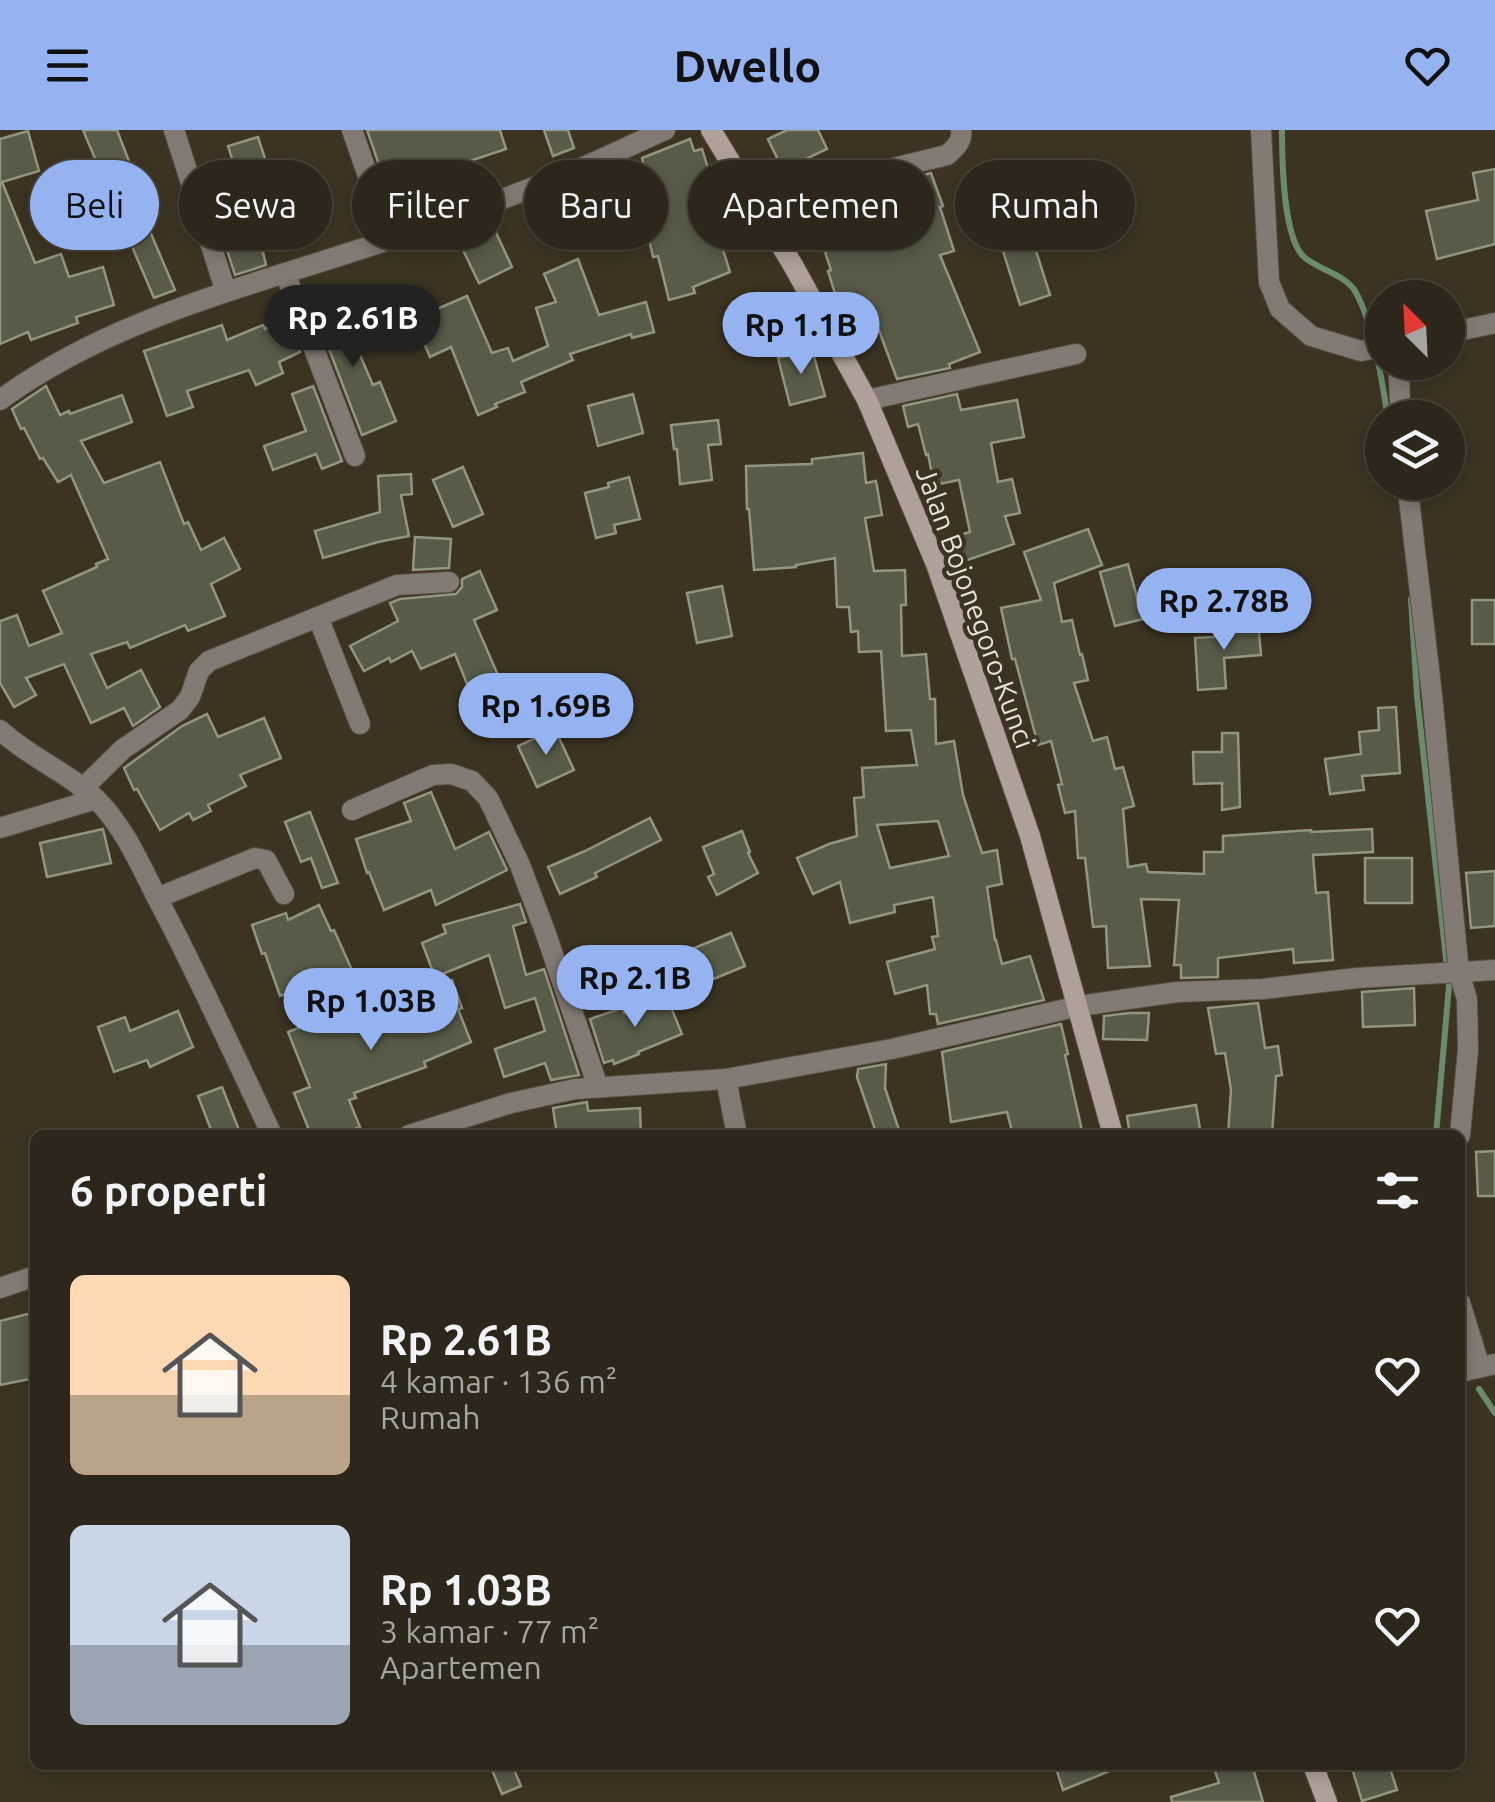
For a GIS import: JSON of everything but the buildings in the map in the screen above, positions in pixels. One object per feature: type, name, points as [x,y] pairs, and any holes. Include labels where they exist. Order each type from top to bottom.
[{"type":"main road","name":"Jalan Bojonegoro-Kunci","points":[[710,130],[729,160]]},
{"type":"main road","name":"Jalan Bojonegoro-Kunci","points":[[782,250],[867,400],[952,608],[1030,836],[1113,1130]]},
{"type":"main road","points":[[1315,1770],[1327,1802]]},
{"type":"street","points":[[174,130],[226,292]]},
{"type":"street","points":[[352,130],[362,160]]},
{"type":"street","points":[[504,198],[665,130]]},
{"type":"street","points":[[923,160],[947,154],[957,146],[962,130]]},
{"type":"street","points":[[1261,130],[1269,282],[1280,309],[1311,336],[1365,348]]},
{"type":"street","points":[[0,400],[36,374],[94,342],[226,292],[356,250]]},
{"type":"street","points":[[286,273],[355,456]]},
{"type":"street","points":[[1465,330],[1495,323]]},
{"type":"street","points":[[867,400],[1076,354]]},
{"type":"street","points":[[1409,500],[1432,695],[1456,973],[1467,999],[1468,1050],[1460,1130]]},
{"type":"street","points":[[0,828],[89,794],[122,750],[180,710],[190,697],[199,671],[209,661],[397,585],[449,582]]},
{"type":"street","points":[[318,616],[360,724]]},
{"type":"street","points":[[0,730],[89,794],[110,815],[196,973],[270,1130]]},
{"type":"street","points":[[352,810],[433,776],[451,774],[472,781],[488,798],[533,899],[598,1087]]},
{"type":"street","points":[[157,898],[255,858],[266,860],[284,894]]},
{"type":"street","points":[[425,1130],[575,1088],[726,1080],[892,1049],[1079,1006],[1177,992],[1495,970]]},
{"type":"street","points":[[726,1080],[735,1130]]},
{"type":"street","points":[[0,1288],[30,1278]]},
{"type":"street","points":[[1465,1327],[1474,1369]]},
{"type":"waterway","points":[[1282,130],[1285,197],[1297,247],[1304,257],[1344,280],[1355,291],[1372,335],[1385,400]]},
{"type":"waterway","points":[[1411,599],[1417,696],[1449,986],[1436,1130]]},
{"type":"waterway","points":[[1479,1389],[1495,1413]]}]
